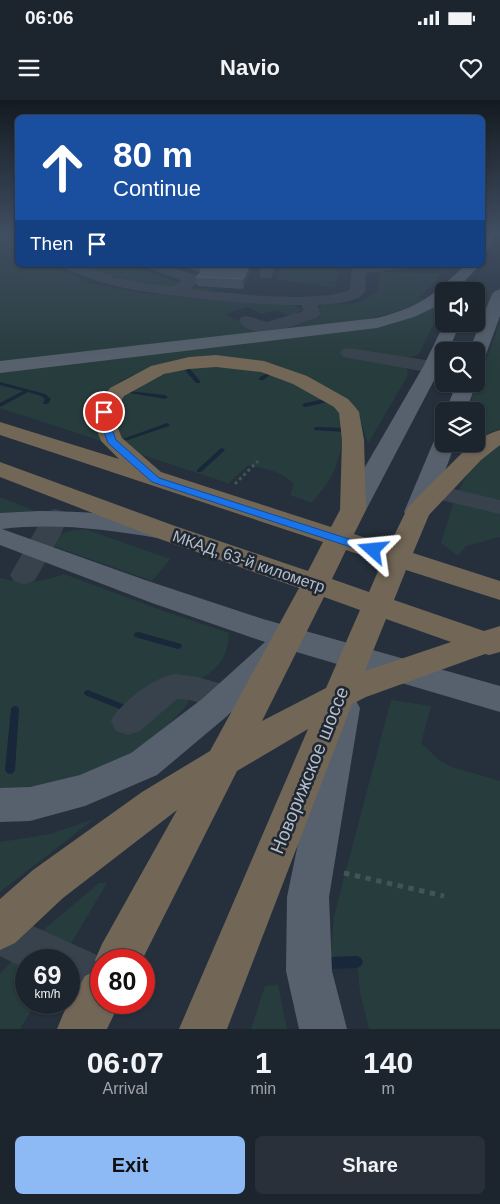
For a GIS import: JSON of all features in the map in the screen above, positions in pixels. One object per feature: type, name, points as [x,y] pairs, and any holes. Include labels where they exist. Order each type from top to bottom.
[{"type":"highway","points":[[124,949],[288,639],[353,510],[353,440],[348,412],[341,403],[300,380],[250,364],[216,361],[172,366],[146,375],[127,385],[110,401],[104,412],[104,419],[112,441],[156,480]]},
{"type":"highway","points":[[0,428],[156,480],[231,494],[500,591]]},
{"type":"highway","points":[[418,512],[474,455],[500,436]]},
{"type":"highway","name":"МКАД, 63-й километр","points":[[0,469],[178,536],[500,648]]},
{"type":"highway","name":"Новорижское шоссе","points":[[203,1029],[352,664],[418,512]]},
{"type":"highway","points":[[0,928],[48,884],[155,804],[257,740],[354,688],[500,637]]},
{"type":"highway","points":[[81,1029],[90,1012]]},
{"type":"main road","points":[[482,342],[500,294]]},
{"type":"main road","points":[[0,367],[358,327],[403,316],[422,308],[435,299]]},
{"type":"main road","points":[[353,510],[432,367],[448,332]]},
{"type":"main road","points":[[418,512],[441,452]]},
{"type":"main road","points":[[0,521],[32,517],[55,517],[119,523],[178,536]]},
{"type":"main road","points":[[0,536],[94,572],[217,615],[363,661],[500,699]]},
{"type":"main road","points":[[0,806],[30,804],[86,790],[144,764],[225,697],[288,639]]},
{"type":"main road","points":[[323,1029],[309,971],[308,897],[352,664]]},
{"type":"street","points":[[93,276],[125,285],[172,292],[308,294],[335,301],[355,295],[357,292],[358,276]]},
{"type":"street","points":[[184,276],[194,280],[212,281]]},
{"type":"street","points":[[249,282],[266,276]]},
{"type":"street","points":[[172,292],[194,280]]},
{"type":"street","points":[[308,294],[326,288]]},
{"type":"street","points":[[247,321],[260,327],[268,327],[312,314],[308,294]]},
{"type":"street","points":[[349,353],[432,367]]},
{"type":"street","points":[[438,492],[500,507]]},
{"type":"street","points":[[24,576],[48,534],[55,517]]},
{"type":"street","points":[[128,721],[169,688],[175,686],[184,686],[225,697]]},
{"type":"street","points":[[0,933],[34,949]]},
{"type":"path","points":[[231,494],[258,461]]},
{"type":"path","points":[[314,867],[444,896]]},
{"type":"green space","points":[[0,276],[76,276],[90,283],[138,292],[199,299],[284,302],[302,310],[289,316],[277,310],[262,314],[248,307],[225,314],[252,329],[313,315],[323,304],[348,304],[363,300],[377,293],[380,276],[439,276],[437,281],[419,297],[424,299],[415,304],[387,314],[349,323],[0,363]]},
{"type":"green space","points":[[110,276],[161,276],[190,287],[221,289],[185,291],[148,286]]},
{"type":"green space","points":[[278,276],[337,276],[336,288],[277,279]]},
{"type":"green space","points":[[435,305],[435,321],[419,354],[404,359],[408,375],[369,442],[367,441],[358,411],[348,401],[254,360],[230,357],[152,369],[126,378],[118,383],[104,396],[96,411],[94,425],[101,441],[0,408],[0,371],[348,331]]},
{"type":"green space","points":[[500,323],[500,429],[485,436],[485,402],[470,402],[474,392],[485,392],[485,363]]},
{"type":"green space","points":[[221,366],[259,370],[277,376],[326,400],[339,412],[342,419],[343,435],[338,461],[330,479],[312,503],[290,495],[294,484],[284,476],[273,471],[248,465],[228,484],[139,454],[126,446],[112,422],[118,406],[127,394],[140,384],[171,372]]},
{"type":"green space","points":[[500,441],[500,537],[466,546],[458,556],[441,543],[455,500],[470,471],[482,456]]},
{"type":"green space","points":[[0,497],[35,511],[0,516]]},
{"type":"green space","points":[[85,529],[170,559],[152,581],[53,546],[62,534]]},
{"type":"green space","points":[[64,574],[229,633],[227,646],[224,656],[211,672],[171,693],[189,700],[178,715],[159,732],[128,754],[100,770],[70,780],[0,789],[0,578],[32,582]]},
{"type":"green space","points":[[391,700],[431,706],[421,743],[439,760],[452,767],[500,781],[500,1029],[369,1029],[360,992],[357,962],[330,963],[334,916]]},
{"type":"green space","points":[[94,819],[0,892],[0,842],[50,834]]},
{"type":"green space","points":[[99,883],[107,883],[70,945],[35,937]]},
{"type":"green space","points":[[15,960],[15,1014],[29,1014],[20,1029],[0,1029],[0,974]]},
{"type":"green space","points":[[278,985],[287,1029],[251,1029],[265,986]]},
{"type":"building","points":[[197,276],[244,276],[243,279]]},
{"type":"waterway","points":[[187,369],[198,382]]},
{"type":"waterway","points":[[261,379],[272,372]]},
{"type":"waterway","points":[[0,383],[43,395],[48,399],[46,403]]},
{"type":"waterway","points":[[0,405],[27,391]]},
{"type":"waterway","points":[[130,392],[165,397]]},
{"type":"waterway","points":[[305,405],[331,400]]},
{"type":"waterway","points":[[126,439],[167,425]]},
{"type":"waterway","points":[[316,429],[345,430]]},
{"type":"waterway","points":[[199,471],[222,450]]},
{"type":"waterway","points":[[138,635],[178,646]]},
{"type":"waterway","points":[[88,693],[122,707]]},
{"type":"waterway","points":[[10,770],[15,709]]},
{"type":"waterway","points":[[330,963],[357,962]]},
{"type":"route","points":[[104,412],[106,427],[112,441],[126,456],[156,480],[373,550]]}]
